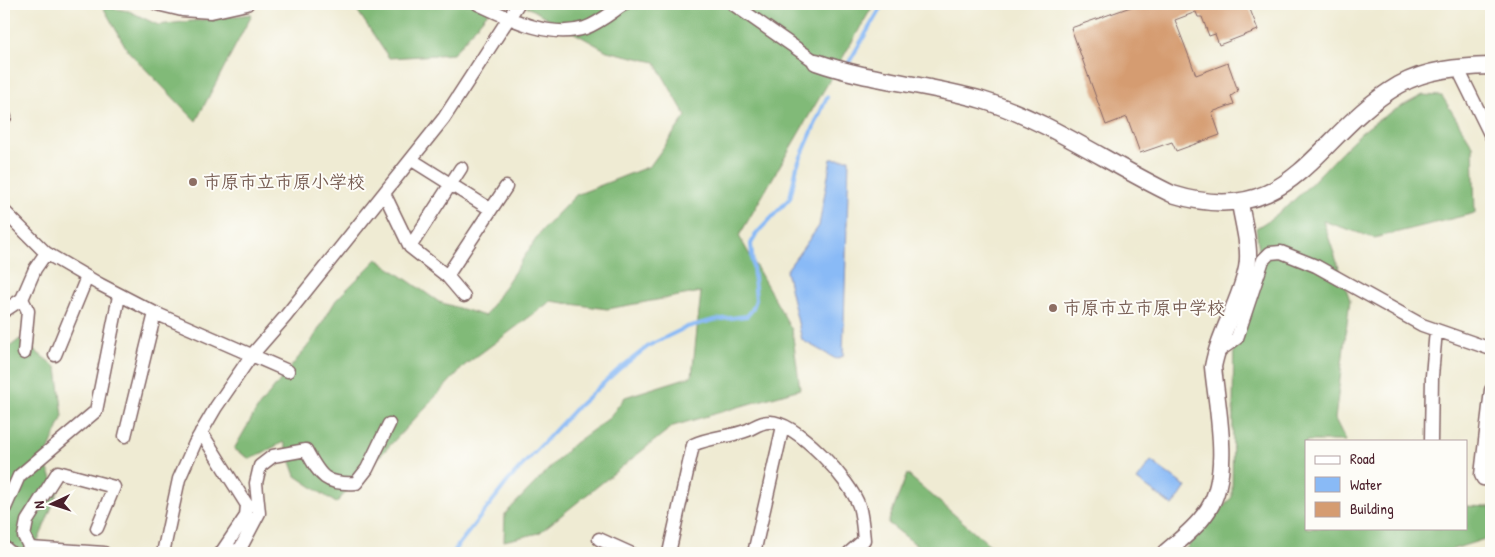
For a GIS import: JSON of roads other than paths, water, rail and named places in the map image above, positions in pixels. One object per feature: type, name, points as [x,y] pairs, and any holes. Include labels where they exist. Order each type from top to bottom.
[{"type":"street","points":[[160,4],[182,10],[211,12],[247,4]]},
{"type":"street","points":[[478,4],[509,19],[538,28],[571,31],[587,27],[624,4]]},
{"type":"street","points":[[164,553],[178,479],[201,432],[216,407],[251,356],[412,160],[444,118],[518,4]]},
{"type":"street","points":[[733,4],[816,62],[840,71],[982,100],[1042,124],[1172,194],[1202,202],[1240,203],[1282,186],[1376,100],[1401,84],[1426,73],[1457,67],[1491,66]]},
{"type":"street","points":[[1457,67],[1491,136]]},
{"type":"street","points":[[412,160],[490,209]]},
{"type":"street","points":[[410,247],[461,168]]},
{"type":"street","points":[[447,276],[506,187]]},
{"type":"street","points":[[384,193],[410,247],[447,276],[464,296]]},
{"type":"street","points":[[1165,553],[1188,533],[1208,510],[1214,498],[1221,473],[1213,367],[1216,353],[1232,316],[1248,267],[1240,203]]},
{"type":"street","points":[[4,211],[46,253],[119,296],[288,371]]},
{"type":"street","points":[[1216,353],[1237,338],[1263,260],[1270,253],[1281,252],[1316,266],[1368,296],[1436,330],[1491,349]]},
{"type":"street","points":[[4,310],[22,299],[34,269],[46,253]]},
{"type":"street","points":[[56,355],[87,277]]},
{"type":"street","points":[[4,510],[19,476],[96,411],[119,296]]},
{"type":"street","points":[[22,299],[28,311],[24,354]]},
{"type":"street","points":[[125,436],[155,312]]},
{"type":"street","points":[[1431,440],[1432,376],[1436,330]]},
{"type":"street","points":[[1491,390],[1481,475],[1483,479],[1491,480]]},
{"type":"street","points":[[669,553],[693,445],[704,440],[747,430],[760,423],[771,421],[804,437],[848,486],[859,505],[864,540],[849,553]]},
{"type":"street","points":[[226,553],[240,548],[259,513],[256,483],[260,466],[273,456],[306,450],[326,480],[340,484],[356,483],[368,469],[388,424]]},
{"type":"street","points":[[754,553],[783,426]]},
{"type":"street","points":[[201,432],[247,505],[246,516],[221,553]]},
{"type":"street","points":[[97,528],[114,487],[58,472],[27,521],[24,536],[30,548],[104,553]]},
{"type":"street","points":[[599,539],[630,553]]},
{"type":"street","points":[[4,547],[11,553]]},
{"type":"water","points":[[831,159],[849,159],[843,356],[836,359],[802,340],[786,271],[819,226]]},
{"type":"water","points":[[1151,461],[1186,487],[1173,506],[1137,480]]},
{"type":"waterway","points":[[848,64],[883,4]]},
{"type":"waterway","points":[[452,553],[508,481],[574,410],[619,369],[650,345],[687,327],[714,320],[747,316],[752,310],[756,300],[751,244],[756,234],[790,198],[797,166],[827,97]]},
{"type":"place","name":"市原市立市原小学校","points":[[193,182]]},
{"type":"place","name":"市原市立市原中学校","points":[[1053,308]]}]
